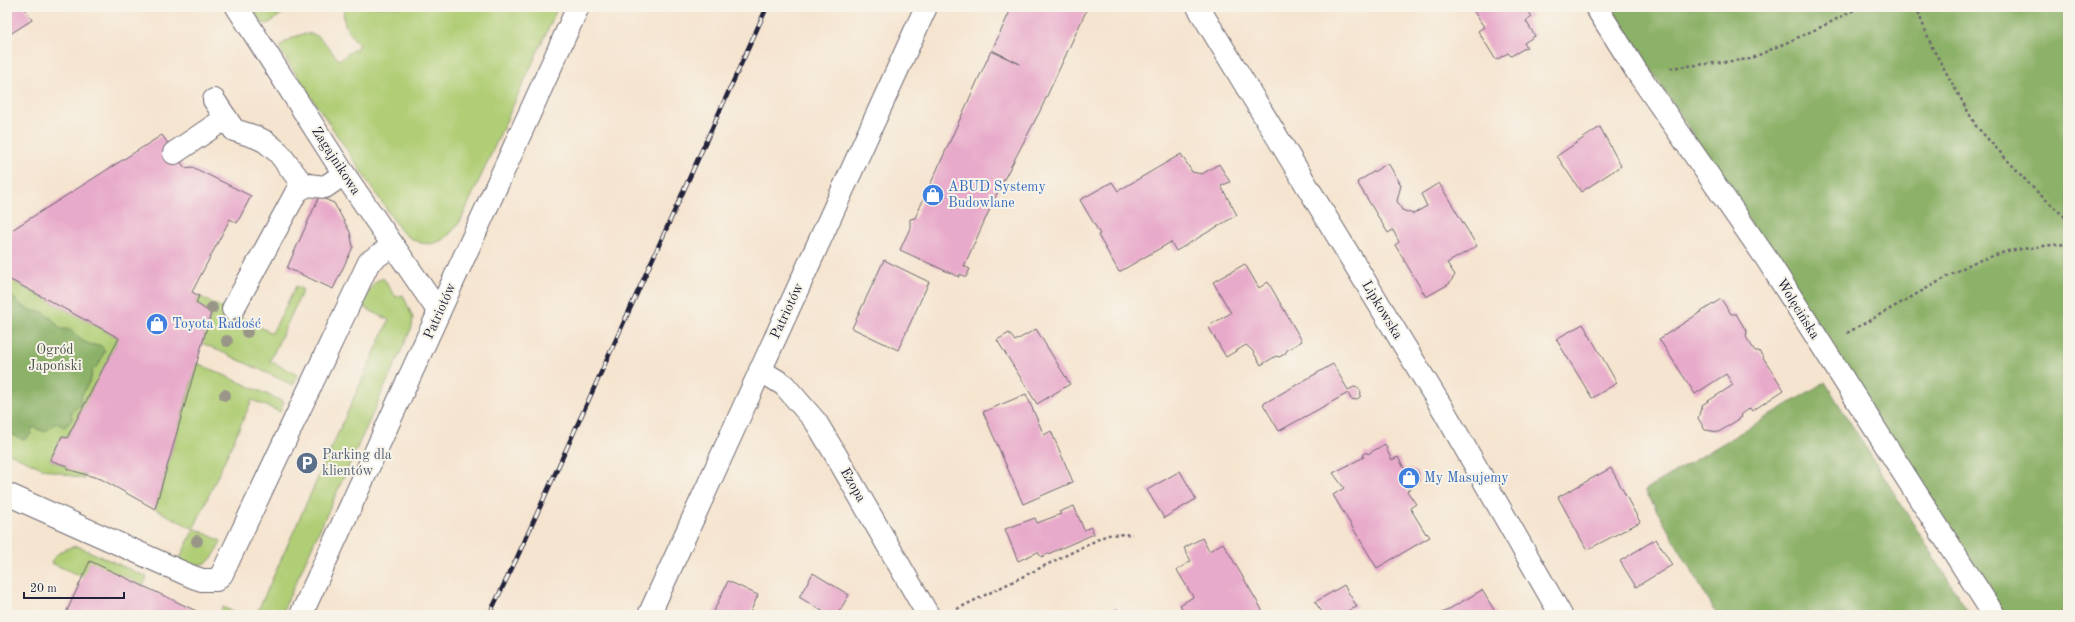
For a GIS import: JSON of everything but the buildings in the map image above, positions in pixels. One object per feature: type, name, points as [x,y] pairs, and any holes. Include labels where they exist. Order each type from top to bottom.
[{"type":"street","name":"Zagajnikowa","points":[[237,7],[344,174],[392,246],[439,312]]},
{"type":"street","name":"Patriotów","points":[[301,615],[578,7]]},
{"type":"street","name":"Patriotów","points":[[649,615],[926,7]]},
{"type":"street","name":"Lipkowska","points":[[1198,7],[1444,411],[1561,615]]},
{"type":"street","name":"Wolęcińska","points":[[1596,7],[1637,72],[1768,261],[1994,615]]},
{"type":"street","points":[[174,153],[220,109],[237,132],[256,137],[278,152],[294,175],[304,184],[325,187],[344,174]]},
{"type":"street","points":[[232,309],[297,191],[308,184]]},
{"type":"street","points":[[7,494],[192,577],[209,581],[216,580],[222,574],[369,262],[392,246]]},
{"type":"street","name":"Ezopa","points":[[760,370],[784,385],[816,422],[928,615]]},
{"type":"path","points":[[1637,72],[1750,59],[1821,27],[1860,7]]},
{"type":"path","points":[[1916,7],[1932,47],[1976,126],[2031,186],[2068,220]]},
{"type":"path","points":[[1822,347],[1972,263],[2008,251],[2059,244],[2068,245]]},
{"type":"path","points":[[952,612],[1107,535],[1132,534]]},
{"type":"green space","points":[[252,7],[291,7],[268,24],[262,23]]},
{"type":"green space","points":[[345,7],[558,7],[461,220],[455,229],[442,240],[427,244],[410,238],[401,231],[280,50],[281,45],[292,38],[308,33],[320,38],[339,60],[359,46],[349,32],[345,23]]},
{"type":"green space","points":[[1610,7],[1905,7],[1906,9],[2068,7],[2068,615],[2005,615]]},
{"type":"green space","name":"Ogród Japoński","points":[[7,278],[119,338],[67,438],[62,436],[50,460],[85,474],[84,479],[44,469],[7,452]]},
{"type":"green space","points":[[383,278],[396,297],[403,295],[413,318],[412,327],[281,615],[256,615],[389,320],[363,307],[372,286],[375,282]]},
{"type":"green space","points":[[296,286],[303,290],[270,361],[298,375],[293,385],[202,343],[211,313],[196,303],[199,296],[272,333]]},
{"type":"green space","name":"Ogród Japoński","points":[[7,290],[26,308],[41,311],[52,319],[61,329],[70,329],[83,341],[100,345],[105,350],[99,364],[92,371],[90,380],[81,396],[80,405],[71,412],[72,420],[65,427],[56,423],[45,432],[32,427],[31,434],[24,440],[13,435],[7,435]]},
{"type":"green space","points":[[197,363],[284,402],[280,412],[252,400],[194,528],[221,541],[218,549],[210,560],[206,563],[194,564],[179,560],[194,529],[155,509]]},
{"type":"green space","points":[[1825,382],[1970,615],[1717,615],[1645,490]]},
{"type":"green space","points":[[77,546],[147,577],[143,586],[83,577],[51,563],[55,556],[62,551]]},
{"type":"green space","points":[[223,607],[240,615],[219,615]]},
{"type":"railway","points":[[489,615],[515,562],[767,7]]},
{"type":"place","name":"ABUD Systemy Budowlane","points":[[933,195]]},
{"type":"place","name":"Toyota Radość","points":[[157,324]]},
{"type":"place","name":"Parking dla klientów","points":[[307,463]]},
{"type":"place","name":"My Masujemy","points":[[1409,478]]}]
